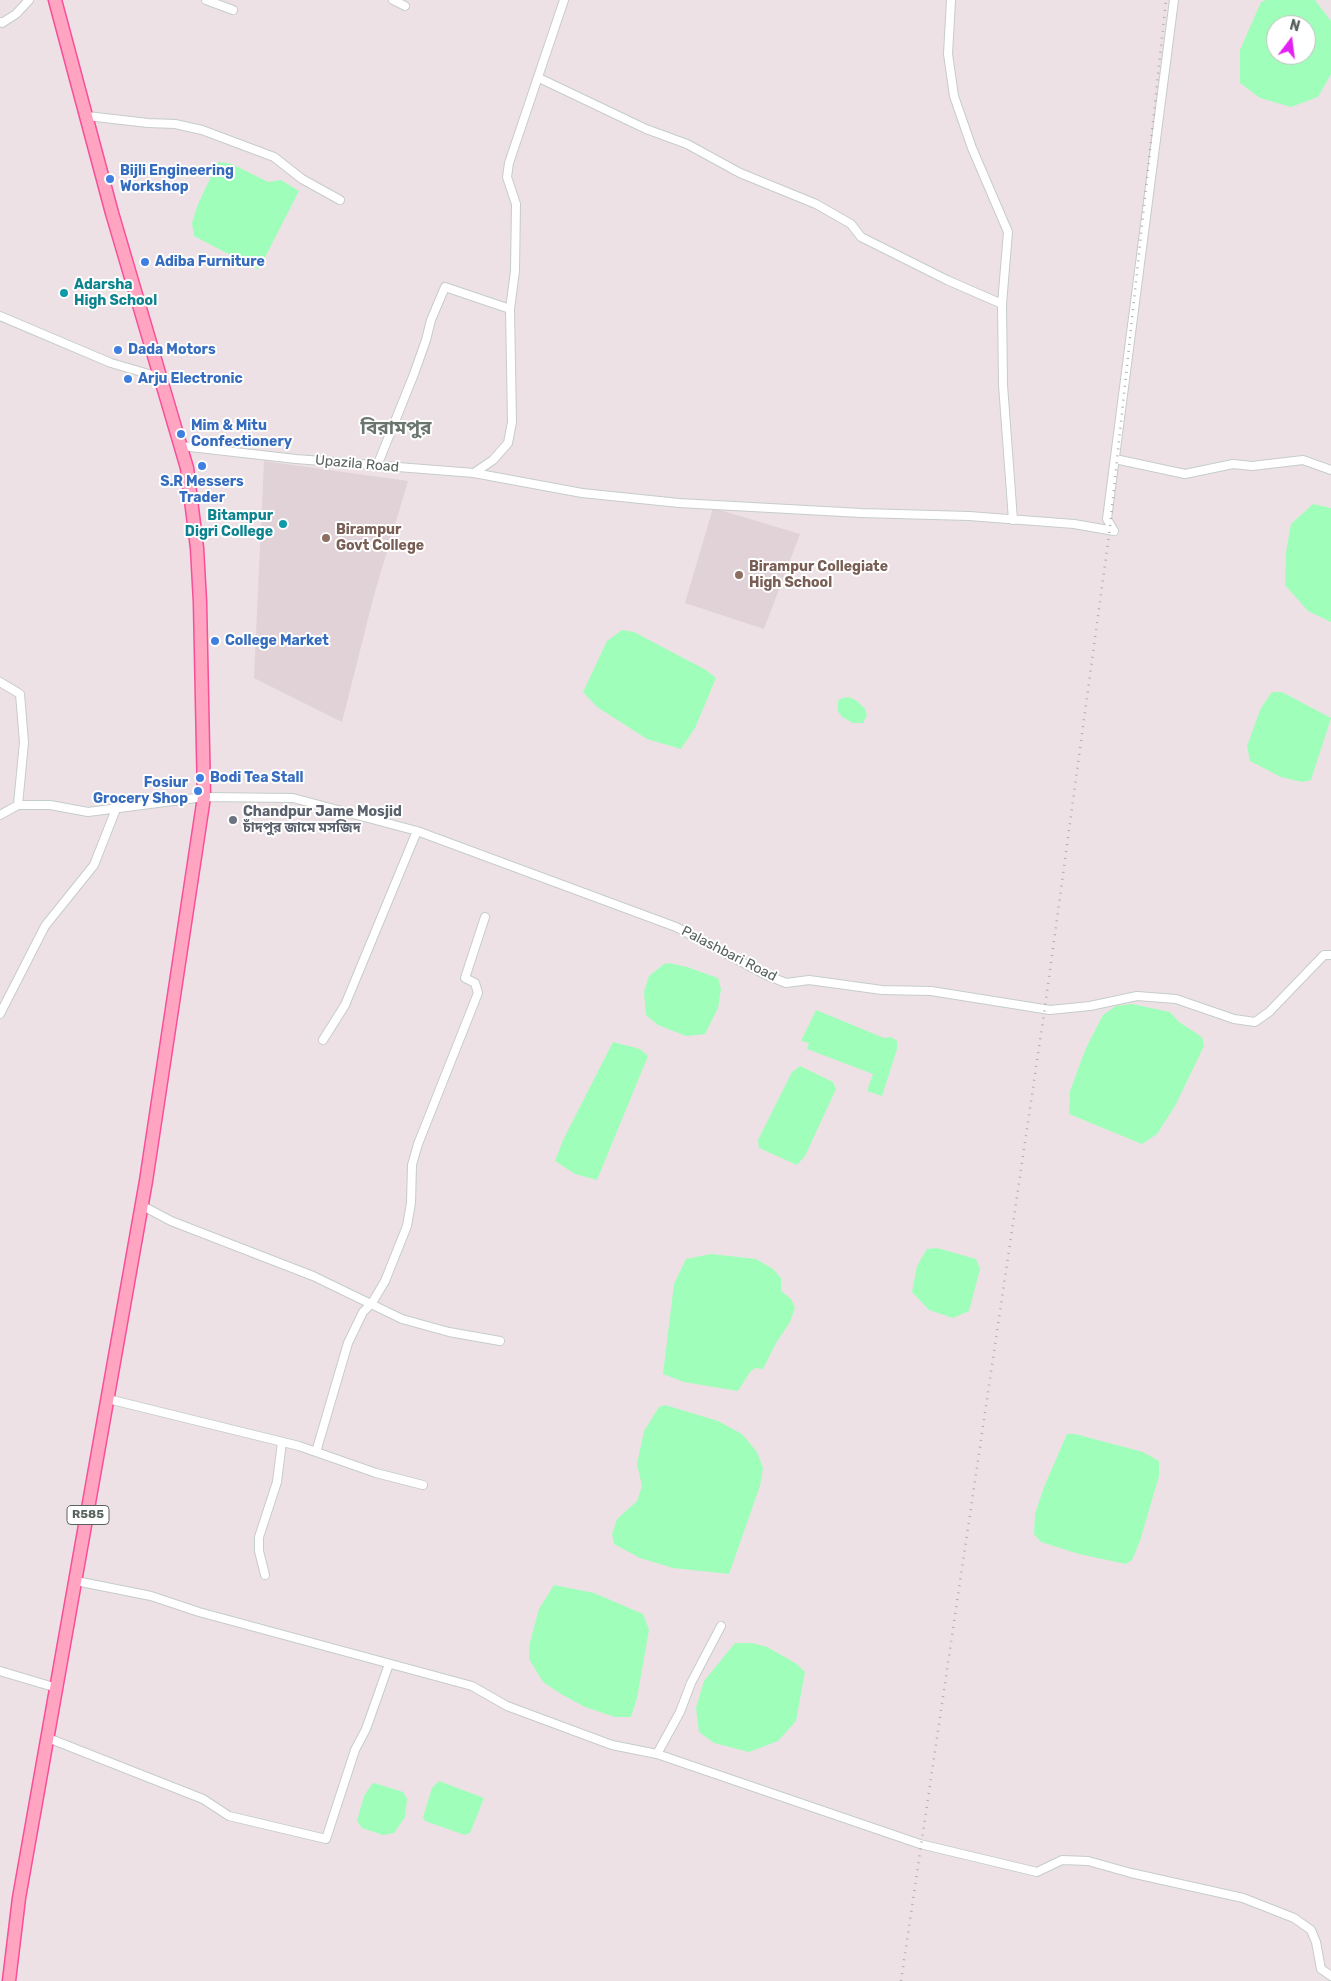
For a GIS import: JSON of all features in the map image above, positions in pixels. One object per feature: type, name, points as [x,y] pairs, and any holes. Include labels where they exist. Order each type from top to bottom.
[{"type":"main road","name":"R585","points":[[9,1981],[19,1898],[58,1688],[167,1049],[204,798],[197,548],[187,468],[159,377],[55,0]]},
{"type":"street","points":[[0,22],[2,23],[16,14],[29,0]]},
{"type":"street","points":[[206,0],[233,10]]},
{"type":"street","points":[[393,0],[405,6]]},
{"type":"street","points":[[474,473],[493,460],[508,443],[513,405],[510,309],[515,271],[516,204],[507,177],[508,163],[539,78],[564,0]]},
{"type":"street","points":[[951,0],[948,54],[954,96],[972,148],[1008,232],[1002,304],[1003,385],[1013,520]]},
{"type":"street","points":[[1174,0],[1115,458],[1185,474],[1233,464],[1252,466],[1303,460],[1331,470]]},
{"type":"street","points":[[539,78],[646,129],[687,144],[740,173],[816,204],[851,224],[861,237],[947,280],[1002,304]]},
{"type":"street","points":[[87,116],[148,123],[176,124],[202,130],[274,157],[302,179],[340,200]]},
{"type":"street","points":[[377,466],[414,374],[431,320],[444,287],[510,309]]},
{"type":"street","points":[[0,316],[111,363],[159,377]]},
{"type":"street","name":"Upazila Road","points":[[180,446],[377,466],[474,473],[582,494],[679,503],[1013,520],[1074,524],[1114,531],[1107,519],[1115,458]]},
{"type":"street","points":[[0,682],[20,694],[24,742],[18,805],[0,815]]},
{"type":"street","name":"Palashbari Road","points":[[18,805],[50,806],[88,812],[204,798],[293,798],[417,831],[676,927],[766,976],[786,983],[809,980],[882,990],[931,991],[1050,1010],[1090,1006],[1138,996],[1176,999],[1234,1020],[1255,1022],[1268,1012],[1324,956],[1331,955]]},
{"type":"street","points":[[0,1014],[45,926],[94,865],[116,809]]},
{"type":"street","points":[[323,1040],[345,1005],[417,831]]},
{"type":"street","points":[[316,1452],[348,1343],[363,1312],[372,1303],[385,1281],[408,1226],[412,1203],[412,1165],[418,1144],[478,993],[476,983],[465,978],[485,917]]},
{"type":"street","points":[[141,1205],[171,1221],[281,1263],[372,1303],[402,1319],[424,1326],[500,1341]]},
{"type":"street","points":[[108,1399],[282,1442],[376,1473],[424,1485]]},
{"type":"street","points":[[266,1575],[259,1551],[259,1537],[277,1482],[282,1442]]},
{"type":"street","points":[[76,1581],[151,1596],[199,1612],[472,1686],[507,1706],[612,1745],[657,1754],[900,1838],[1037,1872],[1062,1860],[1088,1861],[1131,1873],[1243,1898],[1294,1918],[1311,1930],[1316,1942],[1321,1969],[1331,1976]]},
{"type":"street","points":[[657,1754],[680,1712],[691,1682],[722,1626]]},
{"type":"street","points":[[48,1738],[203,1799],[229,1816],[326,1839],[355,1750],[366,1729],[389,1664]]},
{"type":"street","points":[[0,1671],[58,1688]]},
{"type":"shaded area","points":[[1266,0],[1315,0],[1331,21],[1331,74],[1318,97],[1291,107],[1260,98],[1240,83],[1240,50],[1261,2]]},
{"type":"shaded area","points":[[218,162],[232,164],[268,182],[281,180],[299,191],[259,269],[235,263],[234,257],[194,236],[192,223],[198,204]]},
{"type":"shaded area","name":"Birampur Govt College","points":[[264,461],[408,481],[374,595],[342,722],[254,678]]},
{"type":"shaded area","points":[[1313,504],[1331,508],[1331,622],[1308,611],[1285,585],[1286,552],[1291,524]]},
{"type":"shaded area","name":"Birampur Collegiate High School","points":[[713,508],[800,534],[764,629],[685,603]]},
{"type":"shaded area","points":[[622,630],[634,632],[706,670],[716,678],[695,728],[681,749],[647,739],[597,707],[583,692],[607,641]]},
{"type":"shaded area","points":[[1272,692],[1282,692],[1331,718],[1311,780],[1302,782],[1281,777],[1250,761],[1247,746],[1261,708]]},
{"type":"shaded area","points":[[849,697],[857,701],[865,709],[867,715],[863,723],[853,723],[842,717],[838,711],[838,701]]},
{"type":"shaded area","points":[[669,963],[718,978],[721,989],[718,1008],[705,1034],[686,1036],[658,1025],[646,1015],[644,992],[649,976],[664,964]]},
{"type":"shaded area","points":[[1132,1004],[1170,1012],[1179,1022],[1202,1037],[1204,1046],[1175,1106],[1157,1134],[1142,1144],[1069,1114],[1070,1091],[1086,1048],[1103,1015],[1116,1006]]},
{"type":"shaded area","points":[[816,1010],[884,1038],[891,1037],[897,1041],[897,1049],[882,1096],[867,1091],[873,1074],[807,1049],[809,1043],[801,1041]]},
{"type":"shaded area","points":[[613,1042],[640,1049],[648,1056],[597,1180],[575,1174],[555,1161],[563,1140]]},
{"type":"shaded area","points":[[800,1066],[833,1082],[836,1089],[805,1156],[797,1165],[759,1148],[758,1140],[792,1072]]},
{"type":"shaded area","points":[[937,1248],[976,1259],[980,1269],[969,1311],[953,1318],[929,1310],[912,1292],[917,1266],[927,1249]]},
{"type":"shaded area","points":[[711,1254],[756,1259],[773,1269],[781,1278],[781,1291],[791,1299],[795,1308],[790,1322],[776,1343],[763,1369],[755,1368],[750,1372],[738,1391],[684,1382],[663,1374],[674,1284],[686,1259]]},
{"type":"shaded area","points":[[665,1405],[718,1421],[742,1434],[757,1452],[763,1468],[760,1486],[729,1574],[673,1568],[640,1558],[614,1544],[612,1534],[617,1519],[637,1501],[642,1486],[637,1464],[644,1431],[659,1407]]},
{"type":"shaded area","points":[[1067,1434],[1075,1434],[1143,1452],[1159,1461],[1159,1476],[1140,1541],[1132,1560],[1126,1564],[1079,1554],[1041,1542],[1034,1534],[1035,1514],[1044,1487]]},
{"type":"shaded area","points":[[554,1585],[594,1593],[643,1614],[649,1630],[637,1698],[631,1717],[615,1717],[585,1707],[561,1694],[543,1682],[529,1659],[530,1642],[539,1609]]},
{"type":"shaded area","points":[[735,1643],[752,1643],[767,1647],[797,1664],[805,1672],[796,1721],[778,1741],[749,1752],[714,1743],[699,1732],[696,1708],[704,1681]]},
{"type":"shaded area","points":[[439,1781],[484,1798],[470,1833],[465,1835],[425,1821],[423,1817],[432,1788]]},
{"type":"shaded area","points":[[374,1783],[403,1792],[407,1799],[405,1817],[394,1833],[383,1835],[362,1828],[357,1821],[364,1796]]},
{"type":"railway","points":[[901,1981],[1045,1007],[1109,535],[1166,0]]},
{"type":"place","name":"Bijli Engineering Workshop","points":[[110,179]]},
{"type":"place","name":"Adiba Furniture","points":[[145,262]]},
{"type":"place","name":"Adarsha High School","points":[[64,293]]},
{"type":"place","name":"Dada Motors","points":[[118,350]]},
{"type":"place","name":"Arju Electronic","points":[[128,379]]},
{"type":"place","name":"Mim & Mitu Confectionery","points":[[181,434]]},
{"type":"place","name":"S.R Messers Trader","points":[[202,466]]},
{"type":"place","name":"Bitampur Digri College","points":[[283,524]]},
{"type":"place","name":"Birampur Govt College","points":[[326,538]]},
{"type":"place","name":"Birampur Collegiate High School","points":[[739,575]]},
{"type":"place","name":"College Market","points":[[215,641]]},
{"type":"place","name":"Bodi Tea Stall","points":[[200,778]]},
{"type":"place","name":"Fosiur Grocery Shop","points":[[198,791]]},
{"type":"place","name":"Chandpur Jame Mosjid চাঁদপুর জামে মসজিদ","points":[[233,820]]},
{"type":"district","name":"বিরামপুর","points":[[396,429]]}]
